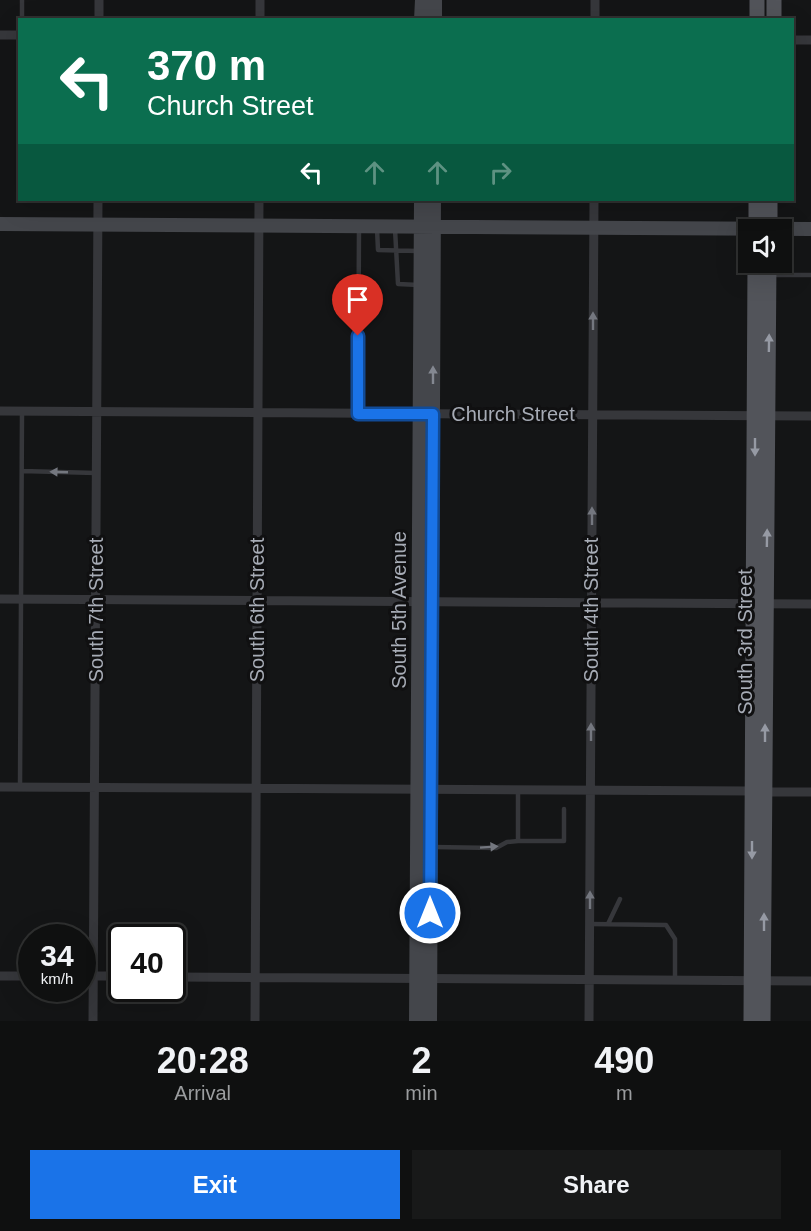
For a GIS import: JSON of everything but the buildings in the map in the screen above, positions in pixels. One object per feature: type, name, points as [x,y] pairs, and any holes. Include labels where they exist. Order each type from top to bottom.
[{"type":"main road","points":[[757,0],[757,18]]},
{"type":"main road","points":[[774,0],[774,18]]},
{"type":"main road","points":[[756,201],[761,219]]},
{"type":"main road","points":[[765,219],[770,201]]},
{"type":"main road","name":"South 3rd Street","points":[[751,1021],[757,980],[760,604],[761,416],[755,273]]},
{"type":"main road","name":"South 3rd Street","points":[[761,416],[769,273]]},
{"type":"main road","name":"South 3rd Street","points":[[757,980],[764,1021]]},
{"type":"street","points":[[99,0],[99,18]]},
{"type":"street","points":[[260,0],[260,18]]},
{"type":"street","points":[[422,0],[422,18]]},
{"type":"street","points":[[435,0],[435,18]]},
{"type":"street","points":[[595,0],[595,18]]},
{"type":"street","points":[[0,35],[18,35]]},
{"type":"street","points":[[794,40],[811,40]]},
{"type":"street","name":"South 7th Street","points":[[94,924],[98,201]]},
{"type":"street","name":"South 6th Street","points":[[255,1021],[259,201]]},
{"type":"street","name":"South 5th Avenue","points":[[421,201],[427,226],[423,978],[430,1021]]},
{"type":"street","name":"South 5th Avenue","points":[[426,414],[420,251],[434,201]]},
{"type":"street","name":"South 4th Street","points":[[589,1021],[594,201]]},
{"type":"street","points":[[0,224],[738,229]]},
{"type":"street","points":[[792,229],[811,229]]},
{"type":"street","name":"Church Street","points":[[0,411],[811,416]]},
{"type":"street","points":[[0,599],[811,604]]},
{"type":"street","points":[[0,787],[811,792]]},
{"type":"street","name":"South 5th Avenue","points":[[416,1021],[423,978],[430,847],[424,789]]},
{"type":"street","points":[[0,976],[18,976]]},
{"type":"street","points":[[186,977],[811,981]]},
{"type":"street","name":"South 7th Street","points":[[93,1002],[93,1021]]},
{"type":"lane","points":[[22,0],[22,18]]},
{"type":"lane","points":[[358,414],[359,226]]},
{"type":"lane","points":[[377,226],[378,250],[420,251]]},
{"type":"lane","points":[[395,226],[398,284],[420,285]]},
{"type":"lane","points":[[792,272],[811,275]]},
{"type":"lane","points":[[20,787],[22,411]]},
{"type":"lane","points":[[22,471],[96,473]]},
{"type":"lane","points":[[518,790],[518,841]]},
{"type":"lane","points":[[430,847],[496,848],[507,842],[564,841],[564,809]]},
{"type":"lane","points":[[608,924],[620,899]]},
{"type":"lane","points":[[590,924],[666,925],[675,939],[675,980]]},
{"type":"route","points":[[358,336],[358,414],[433,414],[430,913]]}]
